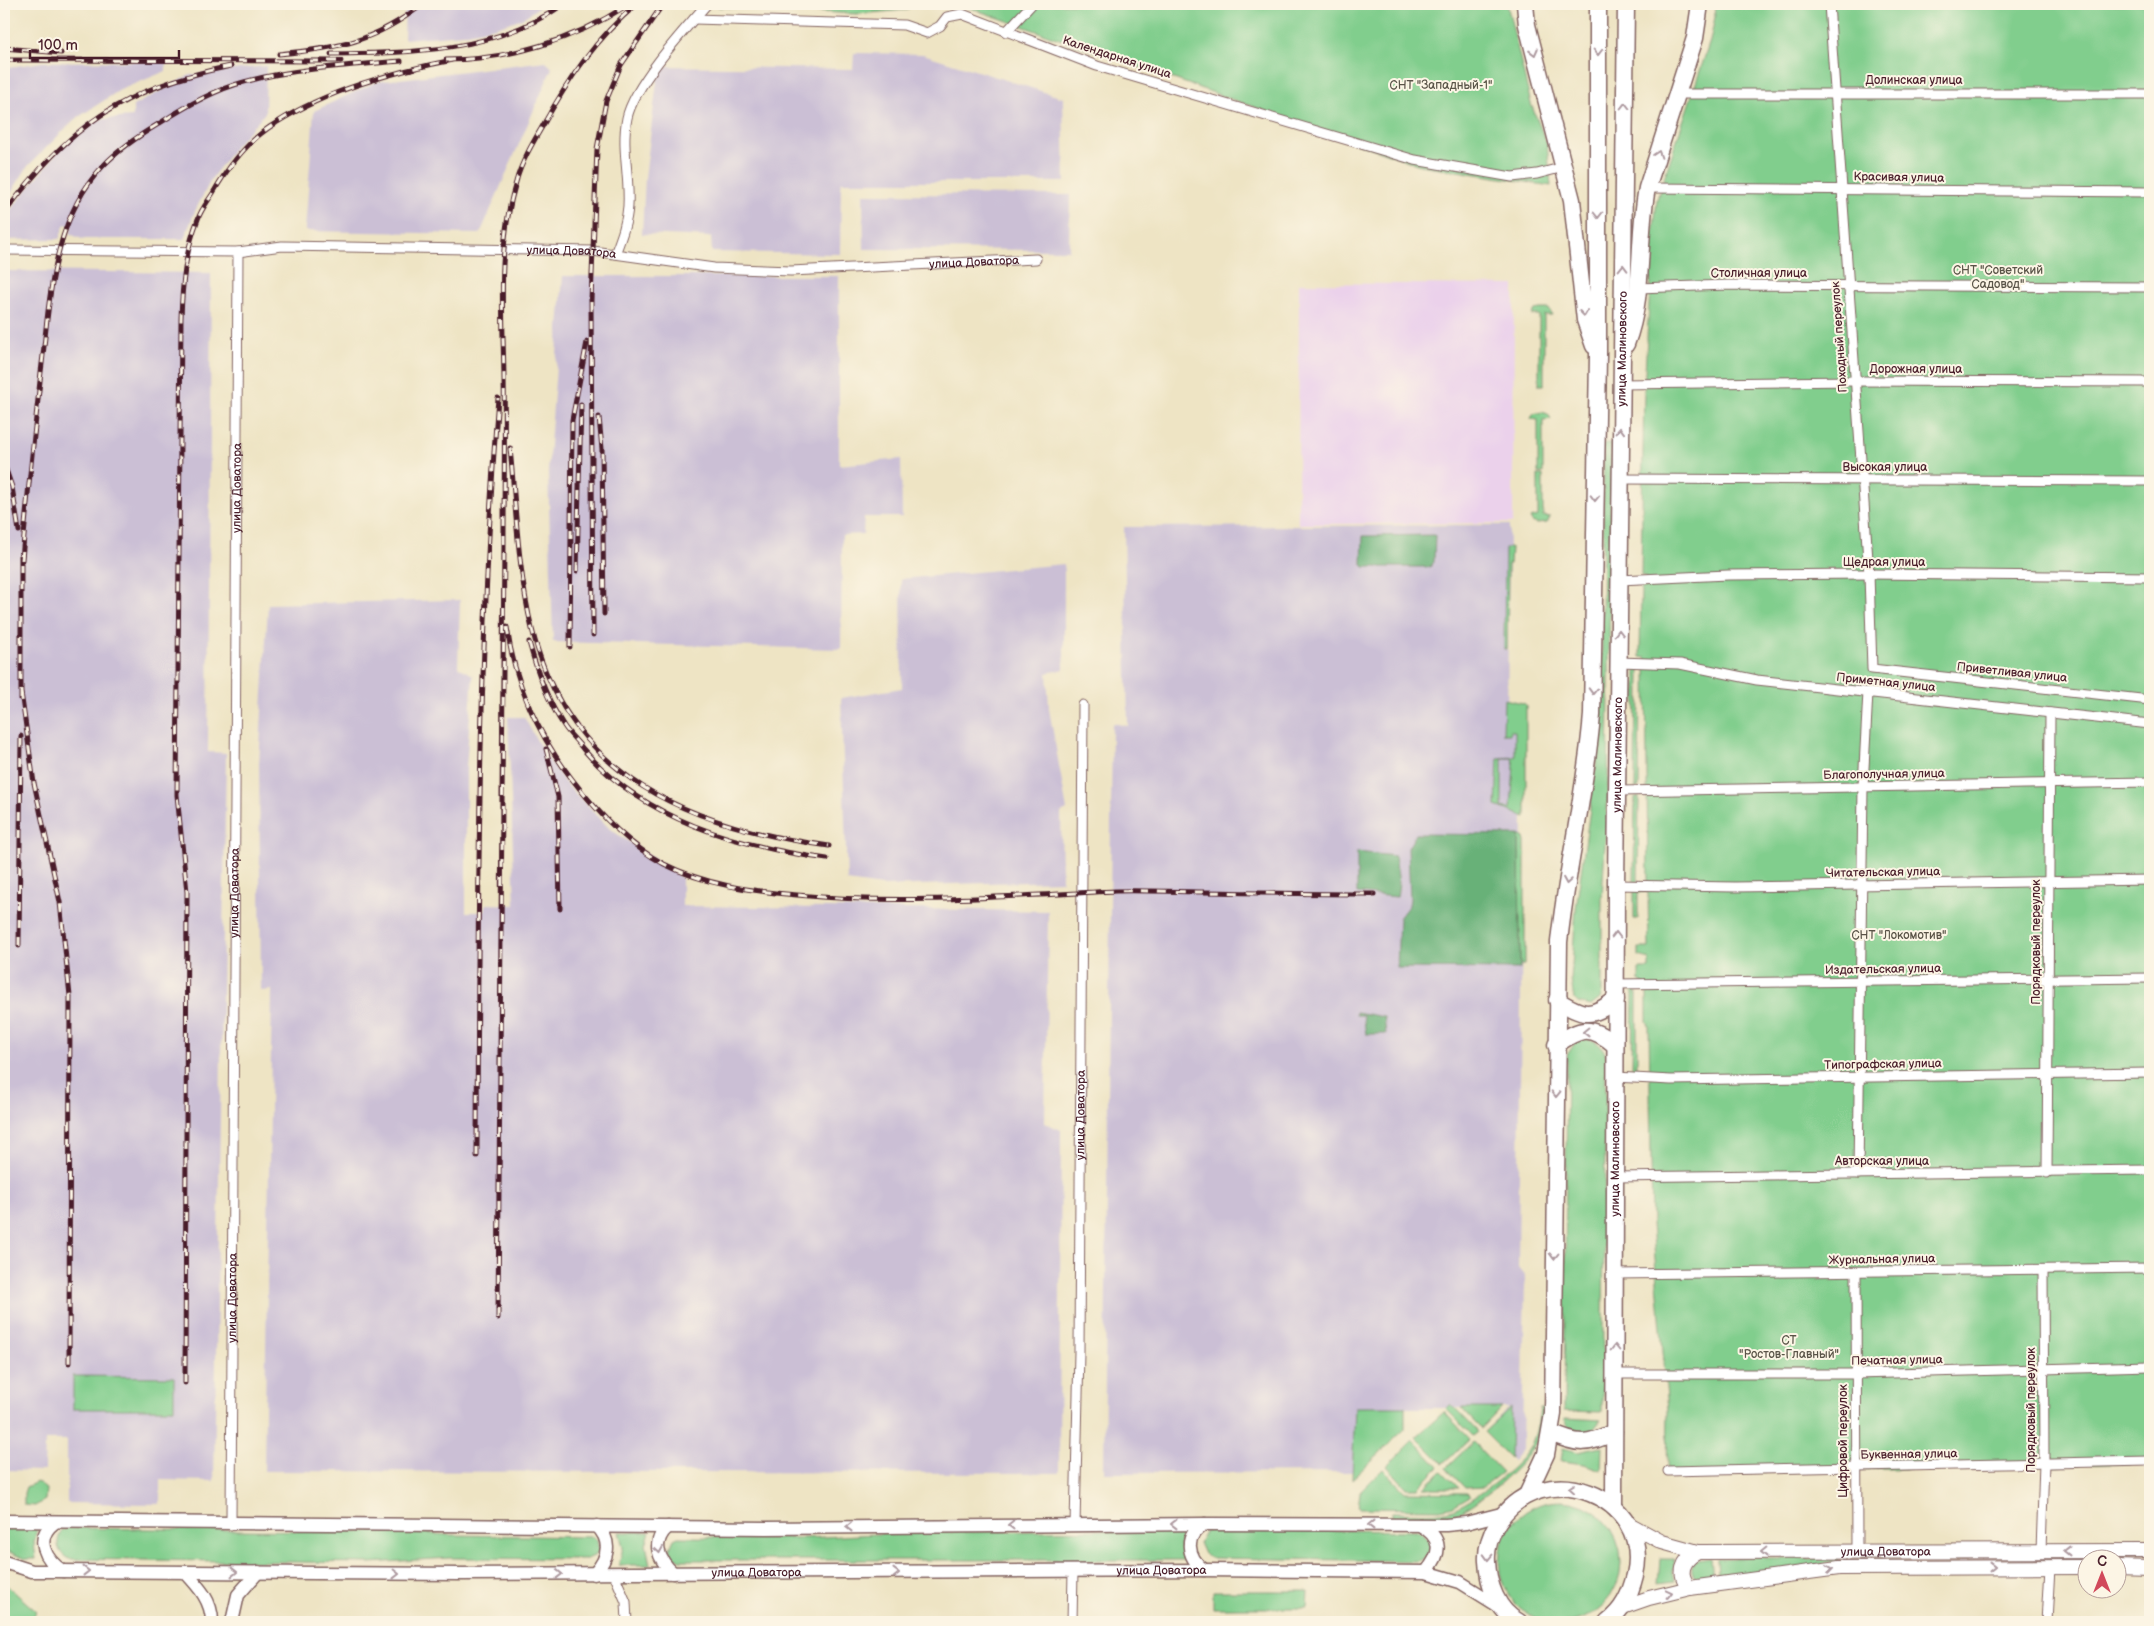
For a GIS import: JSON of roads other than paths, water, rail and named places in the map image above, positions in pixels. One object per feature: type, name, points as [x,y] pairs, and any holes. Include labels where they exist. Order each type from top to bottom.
[{"type":"highway","points":[[1525,4],[1527,25],[1564,167],[1576,230],[1585,320],[1598,356]]},
{"type":"highway","name":"улица Малиновского","points":[[1527,1495],[1546,1454],[1551,1433],[1557,1000],[1562,916],[1588,763],[1592,715],[1598,356],[1598,4]]},
{"type":"highway","name":"улица Малиновского","points":[[1614,1506],[1616,885],[1626,4]]},
{"type":"highway","points":[[1621,355],[1632,326],[1643,207],[1647,188],[1695,38],[1700,4]]},
{"type":"highway","points":[[1557,1000],[1579,1013],[1589,1014],[1603,1009],[1616,992]]},
{"type":"highway","points":[[1556,1045],[1571,1034],[1587,1030],[1603,1036],[1615,1045]]},
{"type":"highway","points":[[1551,1433],[1580,1443],[1600,1439],[1614,1432]]},
{"type":"highway","points":[[1512,1618],[1490,1585],[1486,1560],[1494,1529],[1504,1513],[1527,1495],[1540,1490],[1572,1487],[1587,1491],[1614,1506],[1627,1523],[1635,1541],[1638,1563],[1631,1593],[1614,1617]]},
{"type":"main road","name":"улица Доватора","points":[[1627,1523],[1662,1542],[1698,1552],[2150,1551]]},
{"type":"main road","points":[[1690,1588],[1684,1580],[1682,1567],[1689,1556],[1698,1552]]},
{"type":"main road","name":"улица Доватора","points":[[1614,1617],[1649,1598],[1690,1588],[1856,1567],[2076,1567]]},
{"type":"main road","points":[[2126,1568],[2150,1568]]},
{"type":"street","points":[[615,254],[625,226],[628,206],[625,132],[632,102],[694,18],[708,4]]},
{"type":"street","points":[[1006,32],[1032,4]]},
{"type":"street","name":"Походный переулок","points":[[1829,4],[1847,285],[1869,574],[1872,669]]},
{"type":"street","name":"Календарная улица","points":[[694,18],[904,25],[927,33],[932,32],[946,17],[962,14],[1097,66],[1416,160],[1512,176],[1537,174],[1564,167]]},
{"type":"street","name":"Долинская улица","points":[[1677,94],[1834,92],[2150,94]]},
{"type":"street","name":"Красивая улица","points":[[1647,188],[2150,192]]},
{"type":"street","name":"улица Доватора","points":[[231,1524],[238,252],[282,246],[583,251],[714,268],[791,271],[1036,259]]},
{"type":"street","points":[[4,250],[238,252]]},
{"type":"street","name":"Столичная улица","points":[[1637,288],[1728,285],[2150,288]]},
{"type":"street","name":"Дорожная улица","points":[[1621,384],[1854,381],[2150,382]]},
{"type":"street","name":"Высокая улица","points":[[1620,480],[2150,480]]},
{"type":"street","name":"Щедрая улица","points":[[1619,580],[1728,575],[1869,574],[2150,577]]},
{"type":"street","name":"Приметная улица","points":[[1619,662],[1680,664],[1757,680],[2150,724]]},
{"type":"street","name":"Приветливая улица","points":[[1872,669],[2150,700]]},
{"type":"street","points":[[1858,1174],[1863,787],[1868,692]]},
{"type":"street","name":"улица Доватора","points":[[1075,1525],[1079,1352],[1083,705]]},
{"type":"street","name":"Порядковый переулок","points":[[2047,1172],[2050,712]]},
{"type":"street","name":"Благополучная улица","points":[[1618,791],[2150,782]]},
{"type":"street","name":"Читательская улица","points":[[1616,885],[1735,887],[2150,880]]},
{"type":"street","name":"Издательская улица","points":[[1616,992],[1861,982],[2150,978]]},
{"type":"street","name":"Типографская улица","points":[[1615,1077],[1671,1080],[2150,1073]]},
{"type":"street","name":"Авторская улица","points":[[1614,1176],[2150,1170]]},
{"type":"street","name":"Журнальная улица","points":[[1614,1274],[2150,1268]]},
{"type":"street","name":"Порядковый переулок","points":[[2041,1551],[2044,1463],[2043,1270]]},
{"type":"street","name":"Цифровой переулок","points":[[1856,1272],[1857,1551]]},
{"type":"street","name":"Печатная улица","points":[[1614,1374],[1856,1374],[2150,1366]]},
{"type":"street","name":"Буквенная улица","points":[[1668,1471],[2150,1461]]},
{"type":"street","points":[[4,1521],[54,1523],[668,1527],[1205,1524],[1420,1525],[1466,1524],[1504,1513]]},
{"type":"street","points":[[54,1523],[45,1533],[45,1551],[51,1564],[64,1571]]},
{"type":"street","points":[[1204,1570],[1192,1559],[1189,1544],[1194,1531],[1205,1524]]},
{"type":"street","points":[[1420,1525],[1434,1535],[1438,1546],[1436,1558],[1426,1572]]},
{"type":"street","points":[[594,1574],[603,1564],[608,1545],[605,1534],[597,1526]]},
{"type":"street","points":[[668,1527],[660,1534],[658,1555],[673,1573]]},
{"type":"street","name":"улица Доватора","points":[[4,1562],[32,1571],[594,1574],[1204,1570],[1426,1572],[1460,1582],[1512,1618]]},
{"type":"street","points":[[2047,1622],[2050,1567]]},
{"type":"street","points":[[1072,1622],[1073,1571]]},
{"type":"street","points":[[185,1572],[200,1588],[207,1600],[212,1622]]},
{"type":"street","points":[[232,1622],[238,1595],[258,1572]]},
{"type":"street","points":[[614,1574],[626,1602],[627,1622]]},
{"type":"railway","points":[[279,54],[338,46],[355,41],[388,27],[423,4]]},
{"type":"railway","points":[[331,54],[392,53],[452,47],[481,41],[510,32],[538,20],[564,4]]},
{"type":"railway","points":[[498,1318],[503,736],[504,399],[502,279],[506,230],[510,206],[521,168],[552,110],[573,76],[596,45],[637,4]]},
{"type":"railway","points":[[593,635],[591,300],[597,149],[606,101],[621,65],[663,4]]},
{"type":"railway","points":[[446,60],[493,56],[540,46],[585,29],[626,6]]},
{"type":"railway","points":[[4,48],[61,53]]},
{"type":"railway","points":[[4,60],[341,61]]},
{"type":"railway","points":[[185,1383],[187,892],[177,795],[181,319],[183,281],[187,256],[199,216],[225,173],[248,145],[266,130],[317,101],[339,92],[385,76],[453,60]]},
{"type":"railway","points":[[22,560],[33,443],[51,291],[63,237],[73,212],[86,188],[103,166],[145,132],[200,99],[222,89],[282,74],[322,68],[401,61]]},
{"type":"railway","points":[[4,214],[51,157],[75,134],[101,115],[129,99],[159,86],[231,66]]},
{"type":"railway","points":[[570,647],[572,420],[587,342]]},
{"type":"railway","points":[[477,1156],[480,777],[486,587],[498,398]]},
{"type":"railway","points":[[577,571],[581,404]]},
{"type":"railway","points":[[599,417],[602,449],[604,614]]},
{"type":"railway","points":[[510,448],[520,562],[532,629],[549,680],[574,723],[605,758],[642,786],[684,808],[729,825],[778,837],[829,846]]},
{"type":"railway","points":[[4,464],[12,487],[19,531]]},
{"type":"railway","points":[[21,554],[21,699]]},
{"type":"railway","points":[[507,627],[515,668],[529,707],[548,744],[572,779],[602,815],[625,837],[650,856],[680,871],[712,882],[797,895],[877,899],[956,899],[1127,891],[1374,894]]},
{"type":"railway","points":[[529,642],[543,686],[566,729],[607,774],[634,794],[663,812],[694,826],[726,837],[759,846],[827,859]]},
{"type":"railway","points":[[21,692],[34,783],[60,902],[70,996],[69,1363]]},
{"type":"railway","points":[[19,946],[21,736]]},
{"type":"railway","points":[[546,749],[558,797],[560,909]]},
{"type":"park label","name":"СНТ \"Западный-1\"","points":[[1441,85]]},
{"type":"park label","name":"СНТ \"Советский Садовод\"","points":[[1998,277]]},
{"type":"park label","name":"СНТ \"Локомотив\"","points":[[1899,935]]},
{"type":"park label","name":"СТ \"Ростов-Главный\"","points":[[1789,1347]]}]
